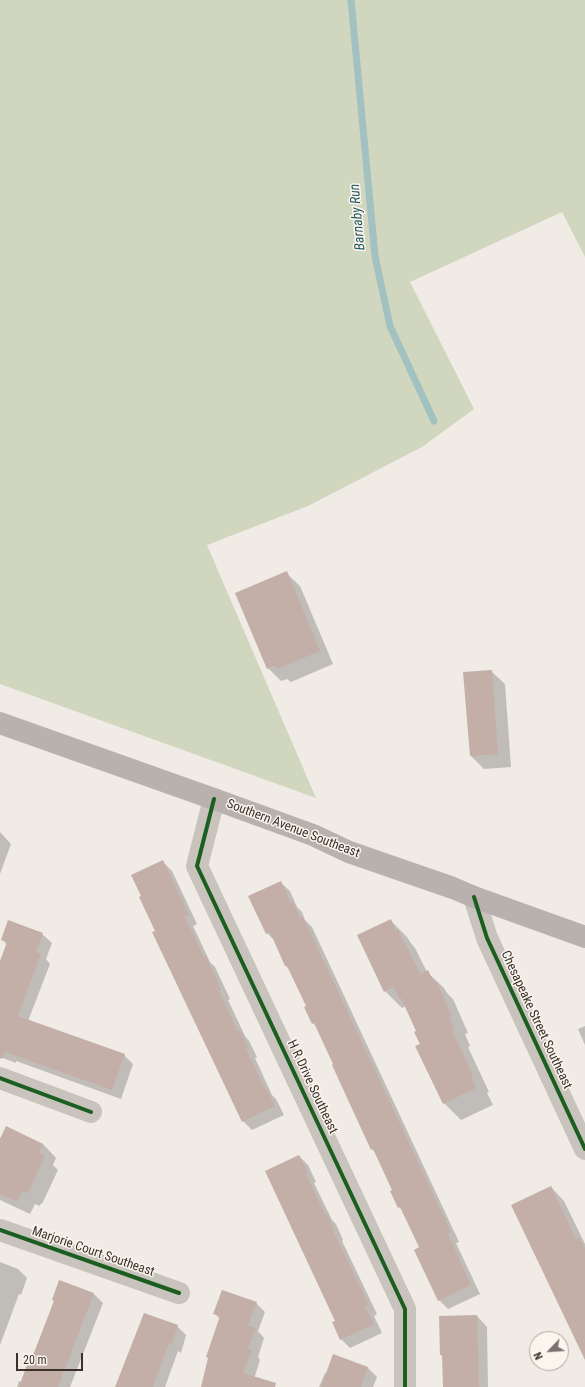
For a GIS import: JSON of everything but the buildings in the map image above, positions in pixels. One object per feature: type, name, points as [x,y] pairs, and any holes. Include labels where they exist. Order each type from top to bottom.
[{"type":"main road","name":"Southern Avenue Southeast","points":[[0,723],[214,799],[312,835],[349,852],[453,888],[585,937]]},
{"type":"street","name":"H R Drive Southeast","points":[[214,799],[197,866],[405,1309],[406,1387]]},
{"type":"street","name":"Chesapeake Street Southeast","points":[[474,897],[487,938],[585,1149]]},
{"type":"street","points":[[0,1078],[91,1112]]},
{"type":"street","name":"Marjorie Court Southeast","points":[[0,1230],[179,1293]]},
{"type":"green space","points":[[0,0],[585,0],[585,257],[562,212],[410,282],[474,409],[422,447],[308,506],[207,545],[316,798],[0,684]]},
{"type":"waterway","name":"Barnaby Run","points":[[351,0],[375,256],[390,326],[434,421]]},
{"type":"cycle path","points":[[214,799],[197,866],[405,1309],[405,1387]]},
{"type":"cycle path","points":[[474,897],[487,938],[585,1149]]},
{"type":"cycle path","points":[[0,1078],[91,1112]]},
{"type":"cycle path","points":[[0,1230],[179,1293]]}]
